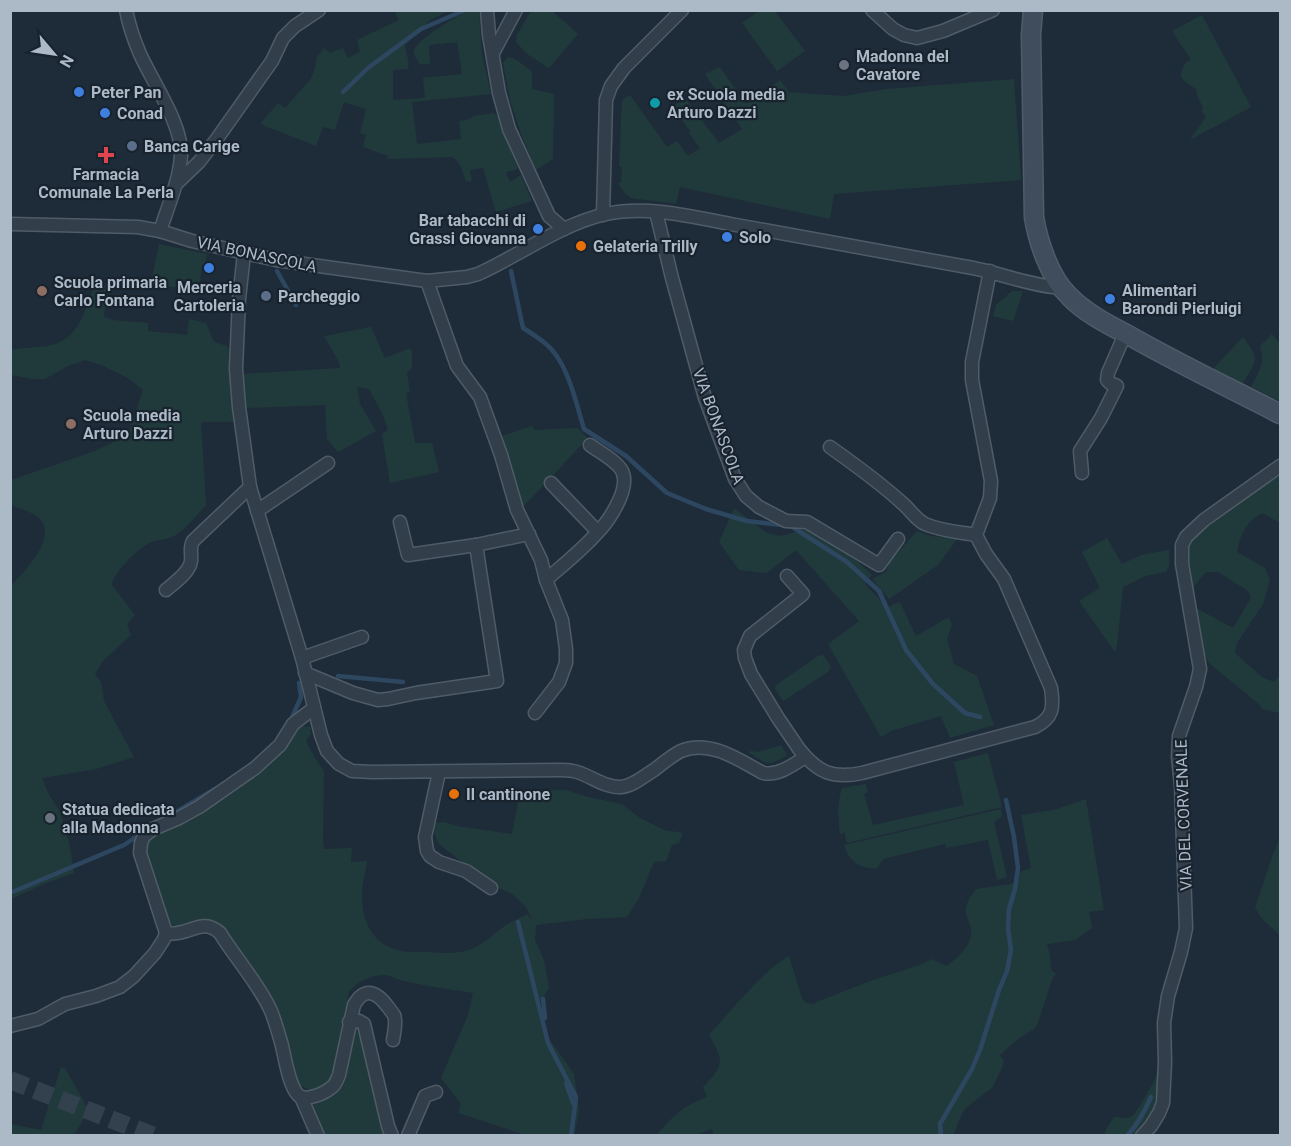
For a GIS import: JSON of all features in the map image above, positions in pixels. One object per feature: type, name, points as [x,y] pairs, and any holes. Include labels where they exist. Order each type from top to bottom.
[{"type":"main road","points":[[1033,10],[1031,35],[1034,217],[1040,243],[1062,288],[1069,297],[1116,329],[1281,414]]},
{"type":"street","points":[[126,10],[130,29],[140,54],[174,122],[180,140],[181,154],[176,184],[160,231]]},
{"type":"street","points":[[176,184],[199,162],[216,140],[272,61],[283,38],[295,26],[320,10]]},
{"type":"street","points":[[487,10],[489,34],[509,129],[549,216],[564,228]]},
{"type":"street","points":[[493,53],[516,10]]},
{"type":"street","points":[[603,215],[606,100],[610,86],[624,68],[682,10]]},
{"type":"street","points":[[872,10],[893,29],[916,38],[943,32],[993,10]]},
{"type":"street","name":"VIA BONASCOLA","points":[[10,224],[138,227],[244,254],[325,268],[427,281],[478,274],[564,228],[603,215],[628,211],[656,212],[990,271],[1036,285],[1062,288]]},
{"type":"street","name":"VIA BONASCOLA","points":[[656,212],[705,398],[735,479],[746,496],[759,507],[786,521],[807,522],[879,565],[898,539]]},
{"type":"street","points":[[244,254],[239,299],[236,369],[250,487],[302,658],[321,735],[327,751],[339,764],[352,771],[574,771],[605,784],[623,787],[633,783],[681,751],[694,748],[723,752],[763,773],[770,774],[805,757]]},
{"type":"street","points":[[786,576],[803,594],[750,636],[744,650],[745,658],[751,674],[778,718],[805,757],[819,769],[835,776],[849,776],[1035,727],[1046,722],[1052,713],[1051,688],[1004,579],[976,535],[990,498],[991,481],[972,380],[972,362],[990,271]]},
{"type":"street","points":[[427,281],[454,360],[480,398],[501,455],[517,510],[541,560],[546,580],[562,620],[566,663],[559,682],[535,713]]},
{"type":"street","points":[[1082,473],[1080,451],[1101,418],[1117,386],[1107,380],[1108,373],[1125,334]]},
{"type":"street","points":[[546,580],[598,532],[619,502],[625,482],[622,471],[590,445]]},
{"type":"street","points":[[830,447],[858,466],[922,522],[935,528],[976,535]]},
{"type":"street","points":[[257,511],[328,463]]},
{"type":"street","name":"VIA DEL CORVENALE","points":[[1142,1136],[1151,1126],[1163,1103],[1164,1023],[1168,996],[1186,928],[1179,736],[1200,669],[1182,564],[1182,545],[1186,537],[1204,520],[1281,465]]},
{"type":"street","points":[[551,483],[598,532]]},
{"type":"street","points":[[166,590],[191,563],[190,547],[193,542],[250,487]]},
{"type":"street","points":[[400,522],[408,555],[529,534]]},
{"type":"street","points":[[304,673],[353,693],[378,700],[497,681],[476,545]]},
{"type":"street","points":[[302,658],[362,637]]},
{"type":"street","points":[[10,1026],[38,1018],[65,1004],[120,987],[134,976],[154,953],[166,933],[140,853],[144,836],[153,829],[199,807],[255,768],[280,745],[293,724],[314,708]]},
{"type":"street","points":[[439,772],[425,837],[427,851],[439,862],[466,871],[491,888]]},
{"type":"street","points":[[166,933],[177,933],[208,926],[220,933],[270,1010],[282,1043],[287,1071],[318,1136]]},
{"type":"street","points":[[301,1097],[316,1095],[335,1084],[354,1005],[362,994],[367,993],[381,998],[394,1015],[393,1040]]},
{"type":"street","points":[[349,1022],[359,1021],[364,1024],[392,1136]]},
{"type":"street","points":[[408,1136],[425,1096],[436,1092]]},
{"type":"green space","points":[[394,11],[449,11],[430,20],[405,45],[408,69],[393,70],[393,100],[425,98],[423,78],[462,74],[457,42],[429,45],[430,64],[420,64],[414,51],[421,41],[444,24],[464,13],[479,11],[482,54],[491,94],[412,102],[417,144],[461,139],[459,121],[494,113],[500,118],[518,168],[506,172],[510,182],[521,175],[532,201],[496,212],[483,168],[470,170],[472,181],[466,182],[460,165],[452,157],[387,159],[388,156],[363,147],[366,135],[360,133],[366,109],[344,102],[335,130],[323,127],[316,146],[260,124],[278,103],[285,108],[310,80],[317,57],[324,48],[330,53],[343,48],[348,58],[360,52],[357,40],[399,20]]},
{"type":"green space","points":[[531,11],[552,11],[578,34],[549,68],[527,54],[516,42],[517,35]]},
{"type":"green space","points":[[759,11],[775,11],[805,51],[777,71],[742,23]]},
{"type":"green space","points":[[1202,15],[1251,107],[1190,140],[1206,116],[1202,112],[1203,107],[1196,89],[1182,78],[1183,67],[1187,61],[1191,60],[1172,31]]},
{"type":"green space","points":[[508,57],[532,71],[532,89],[554,94],[553,159],[536,170],[510,101],[503,63]]},
{"type":"green space","points":[[720,67],[746,104],[780,80],[789,92],[843,96],[887,89],[1014,79],[1021,180],[834,194],[830,219],[680,187],[676,204],[631,198],[618,183],[621,183],[622,167],[619,166],[622,100],[630,95],[667,147],[677,141],[688,156],[700,148],[673,107],[685,98],[719,143],[742,129],[705,74]]},
{"type":"green space","points":[[159,244],[207,254],[205,265],[202,265],[199,292],[151,283]]},
{"type":"green space","points":[[95,283],[108,286],[103,304],[105,305],[104,317],[148,323],[148,331],[187,335],[189,319],[206,323],[214,342],[227,346],[233,356],[236,422],[201,422],[206,505],[176,535],[149,543],[138,551],[122,567],[111,584],[135,615],[127,624],[131,635],[103,661],[95,674],[101,682],[104,701],[134,757],[96,769],[42,778],[59,810],[69,842],[74,873],[11,899],[11,586],[37,554],[45,535],[40,519],[11,505],[11,480],[95,451],[128,435],[143,390],[128,378],[85,360],[68,366],[45,379],[11,375],[11,350],[48,346],[59,343],[67,337],[80,322]]},
{"type":"green space","points":[[1012,291],[1023,291],[1013,321],[993,316],[996,305]]},
{"type":"green space","points":[[371,327],[385,358],[410,348],[412,351],[412,369],[407,372],[410,392],[406,393],[415,443],[432,443],[439,472],[390,483],[382,434],[388,430],[369,389],[357,387],[360,404],[376,431],[338,452],[327,439],[325,405],[245,408],[243,374],[340,368],[324,336]]},
{"type":"green space","points":[[1272,334],[1280,344],[1280,401],[1251,387],[1262,363],[1260,346]]},
{"type":"green space","points":[[1243,337],[1255,360],[1243,383],[1213,369]]},
{"type":"green space","points":[[532,426],[534,430],[577,428],[588,438],[521,509],[499,437]]},
{"type":"green space","points":[[1280,470],[1280,523],[1262,513],[1248,525],[1238,546],[1237,552],[1265,568],[1270,580],[1263,604],[1237,643],[1235,653],[1262,677],[1274,682],[1280,675],[1280,713],[1262,709],[1259,704],[1209,663],[1202,652],[1194,607],[1233,628],[1251,598],[1248,591],[1218,572],[1206,572],[1192,589],[1185,554],[1190,539],[1207,522]]},
{"type":"green space","points":[[734,508],[767,533],[781,536],[806,529],[849,555],[872,575],[865,584],[887,607],[900,602],[916,636],[949,617],[952,625],[947,639],[954,664],[977,676],[994,725],[950,738],[941,716],[891,731],[881,737],[828,644],[859,621],[796,550],[767,573],[739,570],[719,542]]},
{"type":"green space","points":[[917,531],[931,536],[957,539],[938,565],[889,599],[872,579],[886,572],[890,562]]},
{"type":"green space","points":[[1107,538],[1122,564],[1141,555],[1169,550],[1169,566],[1166,572],[1145,576],[1123,587],[1115,652],[1079,601],[1100,588],[1082,552]]},
{"type":"green space","points":[[823,655],[831,667],[828,672],[783,701],[775,689],[776,685],[818,656]]},
{"type":"green space","points":[[311,727],[306,741],[324,771],[324,849],[352,848],[351,862],[367,861],[362,893],[365,919],[379,940],[398,950],[445,953],[470,950],[506,925],[527,914],[533,921],[526,907],[512,894],[476,873],[440,845],[435,834],[435,823],[444,822],[512,834],[520,791],[566,790],[622,804],[640,818],[664,830],[683,833],[679,843],[672,845],[666,861],[654,862],[639,898],[627,917],[536,925],[535,940],[544,960],[549,987],[537,1007],[542,1029],[574,1074],[579,1110],[574,1136],[525,1135],[458,1113],[461,1104],[441,1078],[468,1015],[473,993],[412,983],[386,975],[365,979],[349,992],[333,1079],[318,1090],[306,1088],[295,1081],[288,1050],[225,934],[177,927],[166,919],[146,862],[146,843],[152,835],[202,808],[295,728]]},
{"type":"green space","points":[[781,745],[787,755],[771,763],[764,762],[749,753],[750,751],[759,752]]},
{"type":"green space","points":[[988,753],[1002,807],[847,843],[844,831],[840,834],[838,811],[842,788],[866,784],[868,792],[864,794],[873,825],[964,805],[954,762]]},
{"type":"green space","points":[[1086,799],[1104,910],[1089,912],[1092,928],[1075,940],[1047,944],[1051,970],[1056,974],[1052,979],[1038,1023],[1034,1029],[1000,1055],[1004,1061],[992,1088],[963,1112],[953,1135],[714,1136],[712,1129],[695,1135],[657,1135],[679,1112],[707,1097],[703,1087],[719,1068],[720,1062],[709,1035],[747,992],[778,963],[789,956],[802,998],[806,1003],[812,1004],[870,981],[923,964],[931,959],[947,966],[968,945],[971,928],[966,907],[976,889],[1011,884],[1019,879],[1020,872],[1031,868],[1021,815],[1054,810]]},
{"type":"green space","points":[[1001,809],[1002,816],[994,822],[1007,877],[997,880],[988,840],[946,848],[945,844],[883,859],[877,868],[860,866],[852,860],[844,845]]},
{"type":"green space","points":[[1280,838],[1280,935],[1263,920],[1255,908]]},
{"type":"green space","points":[[355,1028],[360,1032],[390,1135],[322,1135],[311,1108],[313,1102],[331,1094]]},
{"type":"green space","points":[[61,1067],[65,1068],[90,1112],[87,1113],[74,1135],[11,1135],[11,1124],[41,1130]]},
{"type":"green space","points":[[1159,1068],[1159,1086],[1155,1104],[1142,1129],[1136,1135],[1104,1136],[1114,1117],[1128,1118],[1134,1115],[1154,1082]]},
{"type":"waterway","points":[[343,92],[368,68],[421,29],[465,10]]},
{"type":"waterway","points":[[277,271],[296,305]]},
{"type":"waterway","points":[[511,271],[523,328],[546,344],[560,361],[566,372],[584,429],[626,456],[667,493],[706,509],[747,521],[791,526],[847,562],[879,591],[906,650],[933,684],[965,713],[980,717]]},
{"type":"waterway","points":[[338,676],[403,682]]},
{"type":"waterway","points":[[290,722],[301,697],[299,683]]},
{"type":"waterway","points":[[171,815],[215,789]]},
{"type":"waterway","points":[[941,1136],[940,1124],[972,1069],[1007,971],[1011,950],[1008,929],[1009,909],[1018,868],[1006,800]]},
{"type":"waterway","points":[[10,893],[124,845],[143,830]]},
{"type":"waterway","points":[[518,922],[548,1043],[576,1097],[571,1136]]},
{"type":"waterway","points":[[543,999],[545,1018]]},
{"type":"waterway","points":[[566,1083],[573,1103]]},
{"type":"waterway","points":[[1127,1136],[1135,1127],[1151,1097]]},
{"type":"tunnel","points":[[10,1080],[154,1136]]},
{"type":"place","name":"Madonna del Cavatore","points":[[844,65]]},
{"type":"place","name":"Peter Pan","points":[[79,92]]},
{"type":"place","name":"ex Scuola media Arturo Dazzi","points":[[655,103]]},
{"type":"place","name":"Conad","points":[[105,113]]},
{"type":"place","name":"Banca Carige","points":[[132,146]]},
{"type":"place","name":"Farmacia Comunale La Perla","points":[[106,155]]},
{"type":"place","name":"Bar tabacchi di Grassi Giovanna","points":[[538,229]]},
{"type":"place","name":"Solo","points":[[727,237]]},
{"type":"place","name":"Gelateria Trilly","points":[[581,246]]},
{"type":"place","name":"Merceria Cartoleria","points":[[209,268]]},
{"type":"place","name":"Scuola primaria Carlo Fontana","points":[[42,291]]},
{"type":"place","name":"Parcheggio","points":[[266,296]]},
{"type":"place","name":"Alimentari Barondi Pierluigi","points":[[1110,299]]},
{"type":"place","name":"Scuola media Arturo Dazzi","points":[[71,424]]},
{"type":"place","name":"Il cantinone","points":[[454,794]]},
{"type":"place","name":"Statua dedicata alla Madonna","points":[[50,818]]}]
